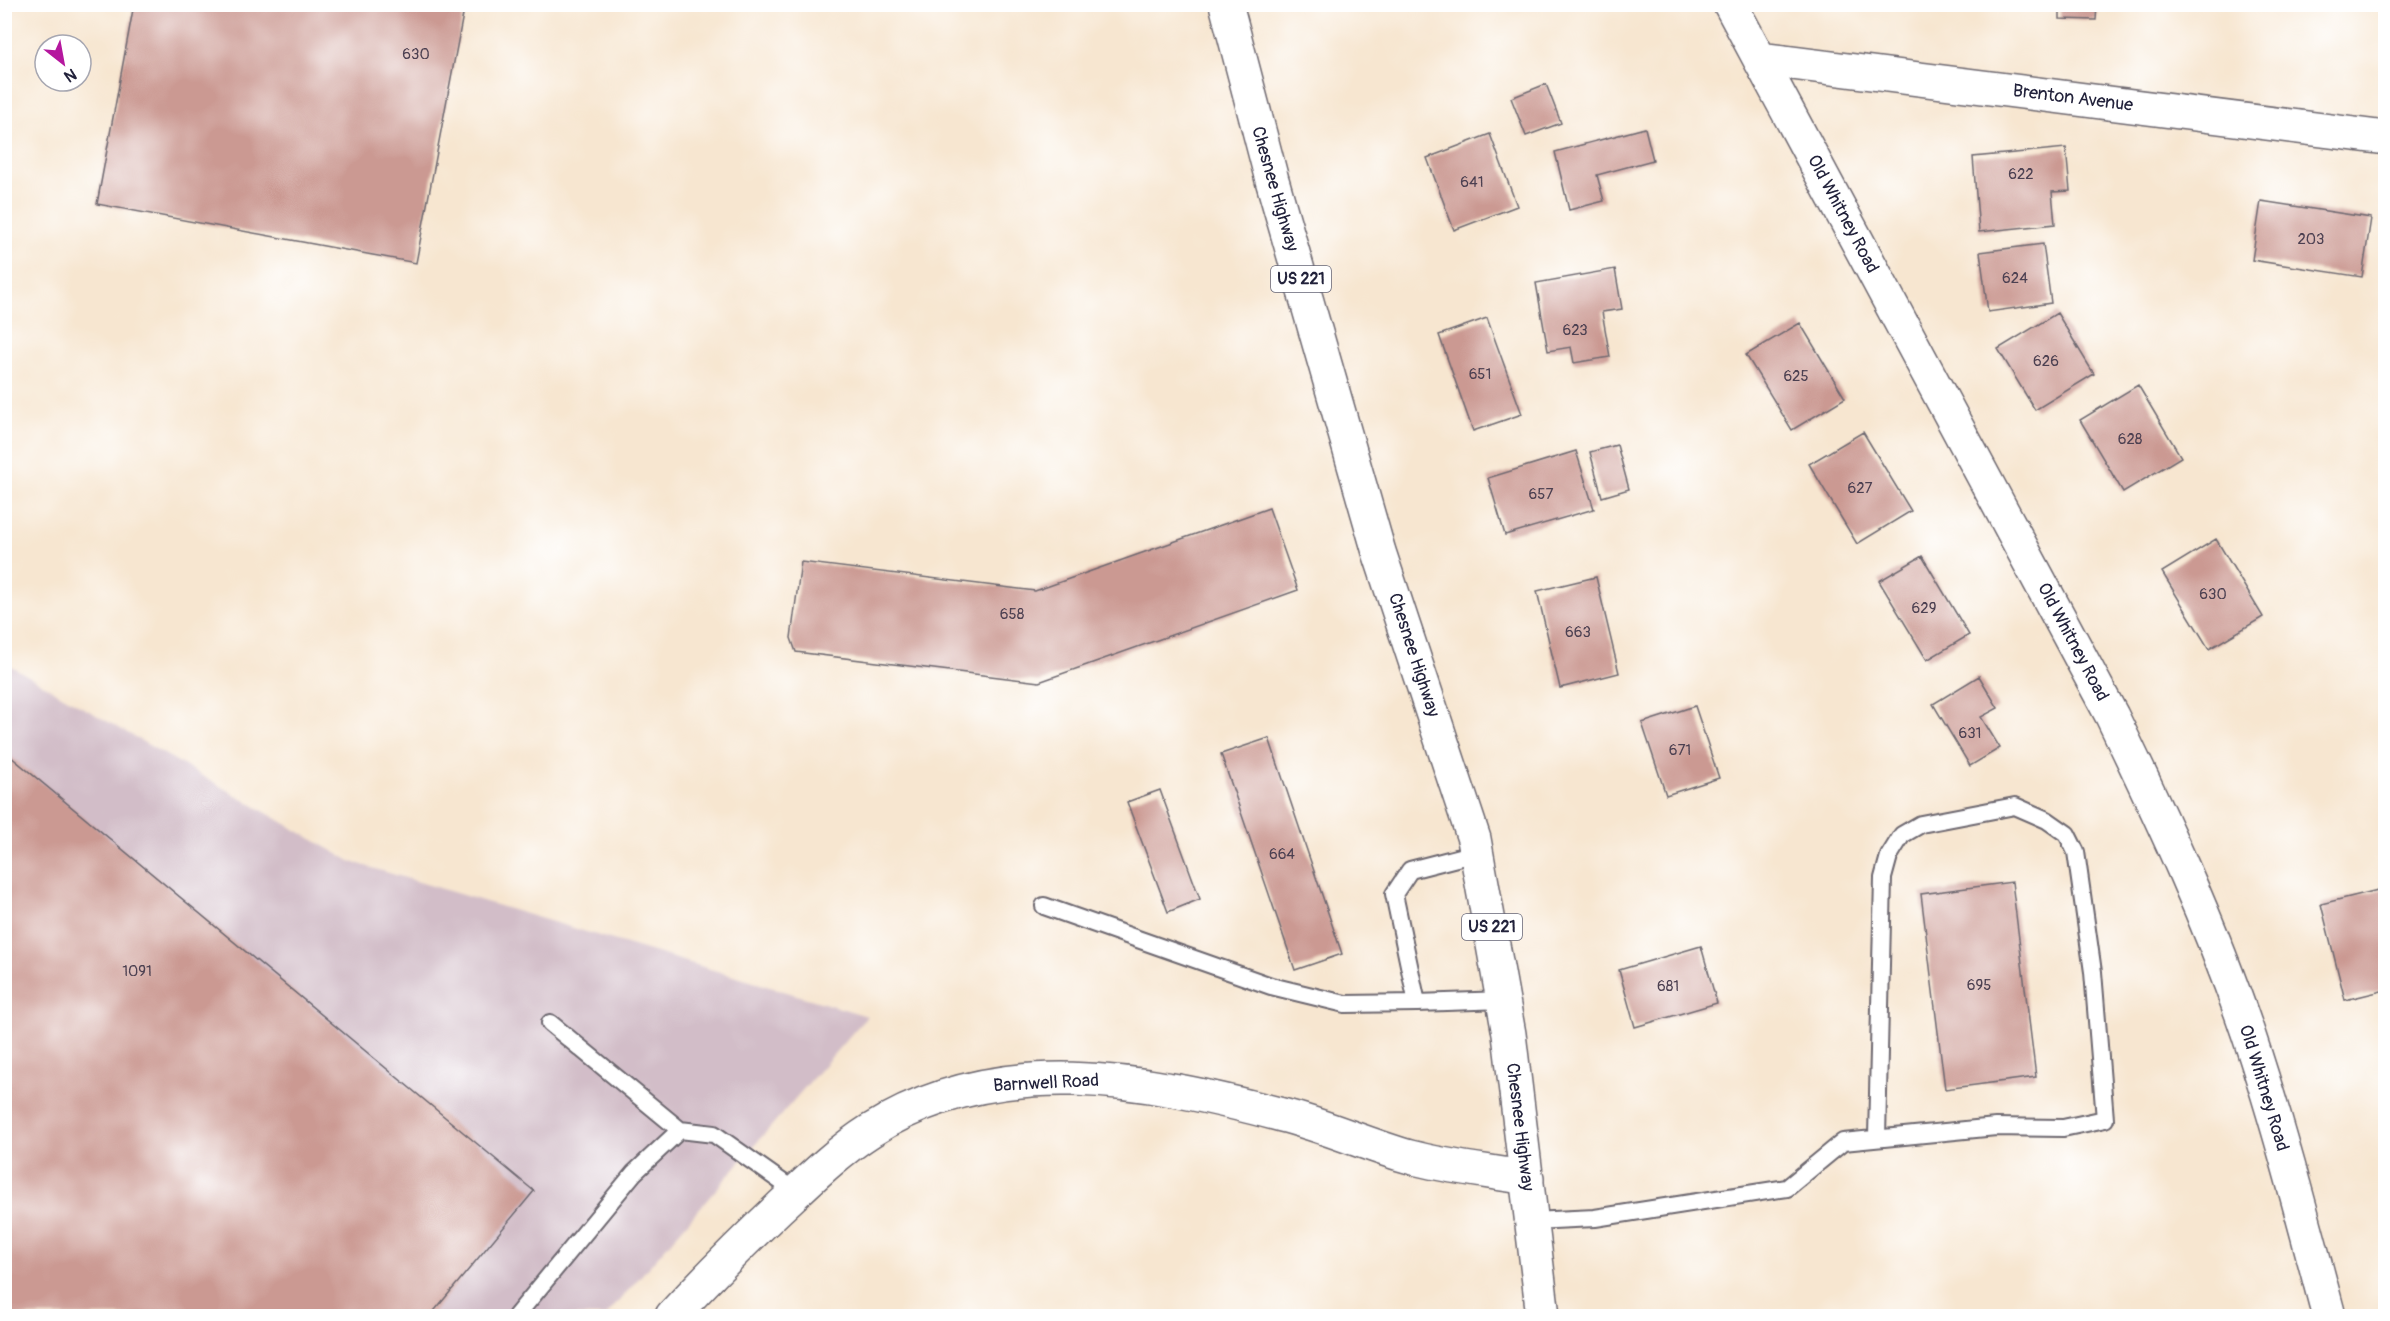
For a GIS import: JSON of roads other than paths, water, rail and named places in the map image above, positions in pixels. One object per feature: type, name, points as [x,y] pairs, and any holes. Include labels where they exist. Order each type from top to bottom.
[{"type":"street","name":"Chesnee Highway","points":[[1226,4],[1272,180],[1379,552],[1410,641],[1476,853],[1504,1000],[1543,1317]]},
{"type":"street","name":"Old Whitney Road","points":[[1731,4],[2112,716],[2164,822],[2208,926],[2248,1032],[2282,1140],[2329,1317]]},
{"type":"street","name":"Brenton Avenue","points":[[1760,59],[2385,138]]},
{"type":"street","name":"Barnwell Road","points":[[672,1317],[713,1271],[796,1192],[870,1131],[938,1098],[975,1088],[1020,1081],[1064,1078],[1109,1079],[1153,1085],[1284,1115],[1411,1157],[1527,1178]]},
{"type":"lane","points":[[1532,1221],[1594,1218],[1787,1188],[1843,1142],[1996,1127],[2063,1128],[2104,1119],[2092,972],[2076,852],[2067,834],[2047,820],[2015,806],[1921,824],[1902,835],[1889,856],[1882,878],[1880,922],[1877,1137]]},
{"type":"lane","points":[[1417,1003],[1394,894],[1410,870],[1476,853]]},
{"type":"lane","points":[[1044,906],[1270,986],[1346,1004],[1504,1000]]},
{"type":"lane","points":[[550,1023],[680,1130],[714,1134],[796,1192]]},
{"type":"lane","points":[[516,1317],[634,1173],[680,1130]]}]
